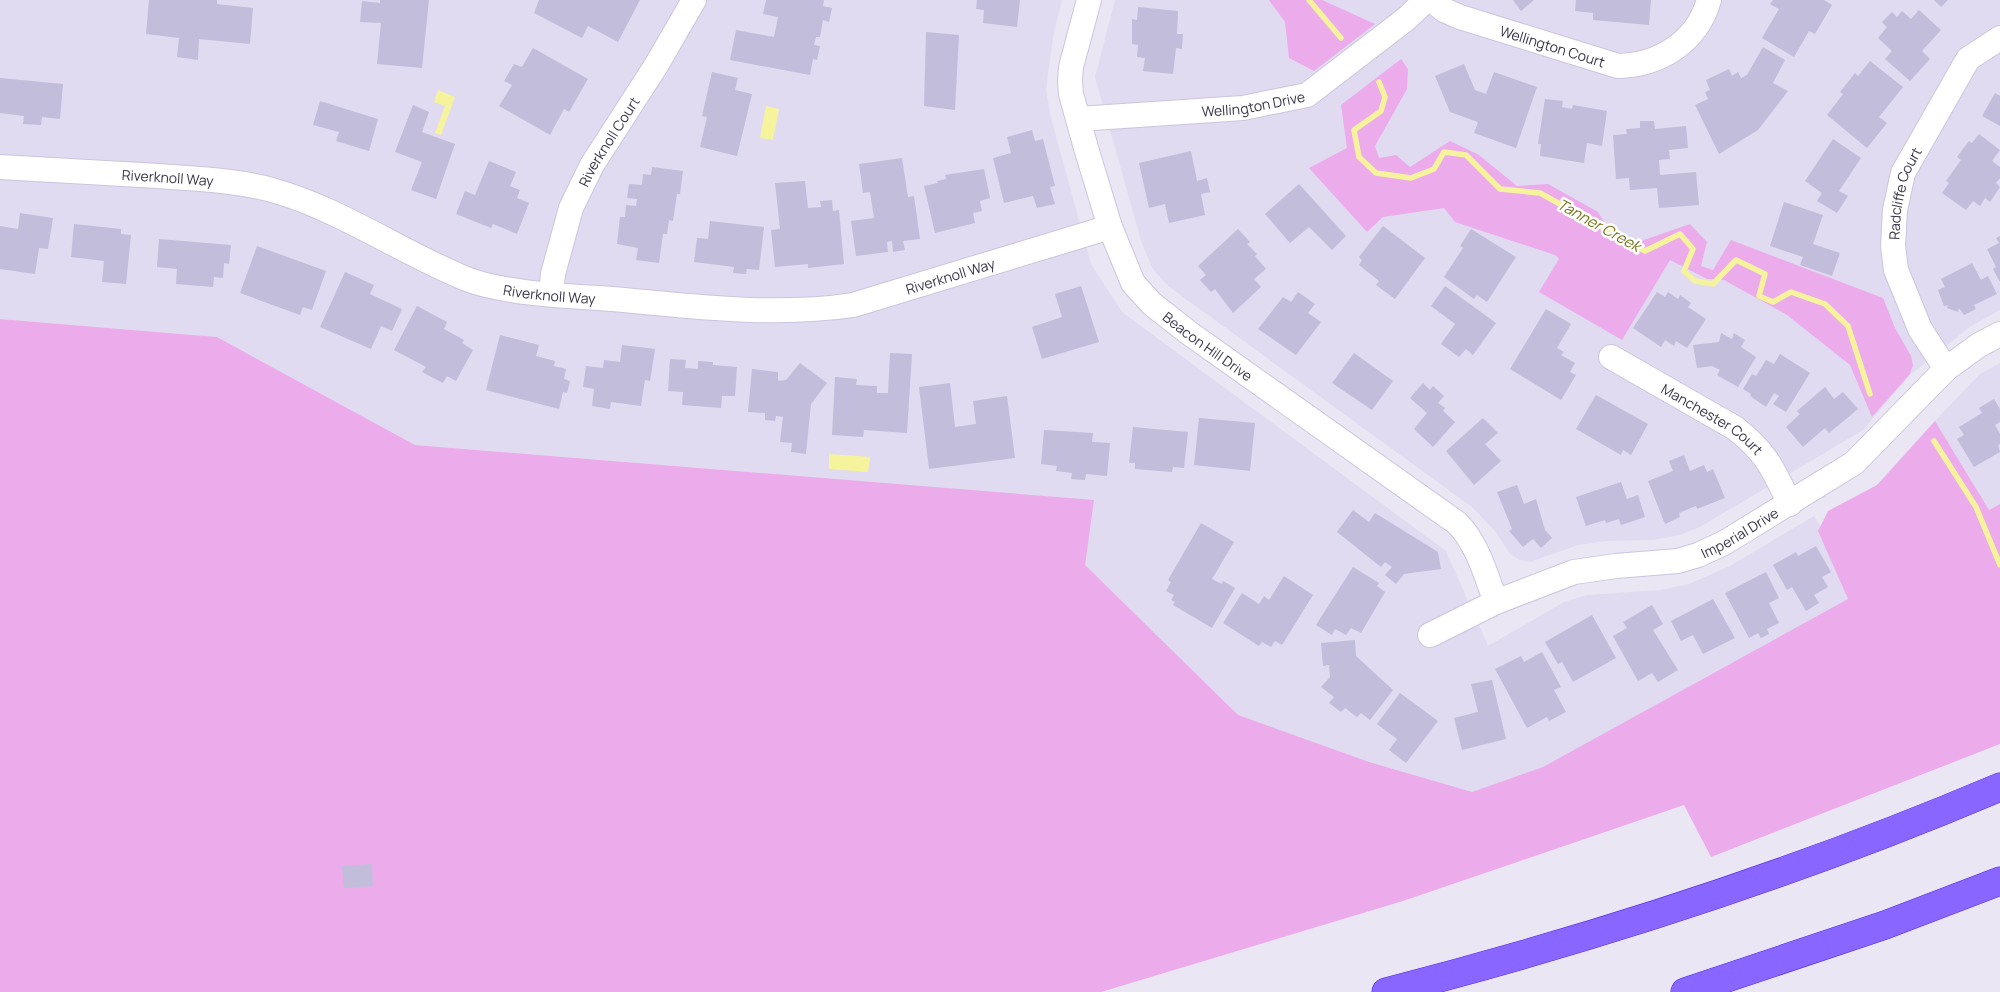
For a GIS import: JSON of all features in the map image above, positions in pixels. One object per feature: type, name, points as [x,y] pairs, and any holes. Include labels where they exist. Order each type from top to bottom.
[{"type":"highway","points":[[1386,992],[1510,960],[1625,926],[1835,854],[2000,787]]},
{"type":"highway","points":[[1685,992],[1885,925],[2000,881]]},
{"type":"street","name":"Riverknoll Court","points":[[551,294],[553,274],[570,208],[592,165],[657,64],[694,0]]},
{"type":"street","name":"Beacon Hill Drive","points":[[1089,0],[1071,67],[1071,94],[1110,227],[1132,283],[1152,304],[1465,531],[1496,602]]},
{"type":"street","name":"Wellington Drive","points":[[1078,119],[1243,108],[1307,95],[1398,25],[1426,0]]},
{"type":"street","name":"Wellington Court","points":[[1432,0],[1444,10],[1460,17],[1618,66],[1642,64],[1661,58],[1681,44],[1694,30],[1709,0]]},
{"type":"street","name":"Radcliffe Court","points":[[1946,369],[1920,329],[1896,270],[1893,246],[1895,210],[1903,172],[1958,74],[1968,59],[2000,38]]},
{"type":"street","name":"Riverknoll Way","points":[[0,167],[194,179],[242,184],[273,190],[355,223],[465,278],[489,285],[551,294],[740,310],[814,311],[862,302],[1110,227]]},
{"type":"street","name":"Imperial Drive","points":[[1430,635],[1496,602],[1574,572],[1616,566],[1664,563],[1698,555],[1724,543],[1854,463],[1946,369],[1979,345],[2000,334]]},
{"type":"street","name":"Manchester Court","points":[[1610,357],[1735,428],[1751,441],[1763,452],[1790,504]]},
{"type":"shaded area","points":[[0,0],[1062,0],[1053,37],[1046,90],[1051,118],[1091,264],[1122,312],[1446,551],[1488,646],[1564,602],[1587,595],[1660,590],[1689,584],[1730,566],[1814,516],[1865,601],[1547,773],[1471,799],[1297,758],[1101,625],[1079,566],[1084,502],[907,485],[415,445],[217,337],[0,319]]},
{"type":"shaded area","points":[[1115,0],[2000,0],[2000,310],[1971,326],[1910,375],[1863,430],[1700,527],[1680,535],[1653,540],[1606,541],[1578,545],[1530,562],[1520,560],[1510,554],[1495,531],[1472,507],[1168,286],[1153,269],[1142,244],[1095,77]]},
{"type":"shaded area","points":[[1269,0],[1322,0],[1375,24],[1314,71],[1289,58],[1285,22]]},
{"type":"shaded area","points":[[1401,59],[1408,69],[1407,89],[1375,146],[1379,158],[1396,155],[1410,167],[1450,141],[1479,155],[1517,186],[1548,184],[1598,212],[1612,235],[1638,242],[1690,224],[1707,242],[1701,266],[1713,270],[1731,240],[1883,298],[1895,328],[1911,356],[1913,365],[1910,374],[1872,417],[1850,365],[1787,315],[1724,280],[1707,279],[1670,260],[1622,340],[1539,292],[1559,259],[1555,255],[1455,222],[1444,208],[1383,217],[1367,232],[1309,168],[1347,148],[1341,105]]},
{"type":"shaded area","points":[[438,90],[455,97],[441,135],[435,133],[445,106],[434,102]]},
{"type":"shaded area","points":[[766,106],[779,109],[773,140],[760,138]]},
{"type":"shaded area","points":[[0,319],[217,337],[415,445],[1094,500],[1085,565],[1238,715],[1369,762],[1472,792],[1543,767],[1848,599],[1818,531],[1828,511],[1877,485],[1935,421],[1989,510],[2000,504],[2000,744],[1711,857],[1684,805],[1403,901],[1101,992],[0,992]]},
{"type":"shaded area","points":[[2000,363],[2000,504],[1989,510],[1935,421],[1980,374]]},
{"type":"shaded area","points":[[829,454],[870,457],[868,472],[829,469]]},
{"type":"building","points":[[149,0],[217,0],[217,4],[253,8],[250,44],[199,39],[198,60],[177,57],[179,38],[146,34]]},
{"type":"building","points":[[380,0],[429,0],[422,68],[377,64],[381,23],[360,22],[362,1],[380,3]]},
{"type":"building","points":[[539,0],[640,0],[618,42],[588,26],[582,38],[534,13]]},
{"type":"building","points":[[766,0],[824,0],[823,6],[832,8],[829,22],[823,20],[820,37],[816,37],[814,45],[820,46],[817,60],[813,59],[810,75],[730,60],[736,30],[774,37],[778,17],[763,14]]},
{"type":"building","points":[[977,0],[1020,0],[1017,27],[983,23],[984,10],[976,9]]},
{"type":"building","points":[[1513,0],[1534,0],[1521,11]]},
{"type":"building","points":[[1576,0],[1651,0],[1649,25],[1593,20],[1593,13],[1575,11]]},
{"type":"building","points":[[1773,0],[1824,0],[1832,5],[1815,34],[1809,31],[1794,57],[1762,38],[1779,9],[1770,4]]},
{"type":"building","points":[[1934,0],[1948,0],[1941,7]]},
{"type":"building","points":[[1138,7],[1178,11],[1177,34],[1183,34],[1182,49],[1176,48],[1173,74],[1143,71],[1145,58],[1137,57],[1138,45],[1132,44],[1132,19],[1137,20]]},
{"type":"building","points":[[1919,10],[1941,30],[1922,51],[1930,59],[1910,81],[1885,59],[1892,51],[1878,38],[1887,27],[1882,22],[1892,12],[1897,17],[1902,11],[1911,19]]},
{"type":"building","points":[[926,32],[959,35],[955,110],[924,106]]},
{"type":"building","points":[[1763,47],[1785,60],[1773,83],[1788,91],[1758,130],[1719,154],[1695,105],[1708,99],[1705,92],[1710,90],[1706,80],[1729,69],[1732,76],[1738,72],[1741,78],[1747,75]]},
{"type":"building","points":[[533,48],[588,79],[569,112],[564,109],[550,135],[499,106],[512,85],[504,81],[514,64],[522,67]]},
{"type":"building","points":[[1870,61],[1903,87],[1879,117],[1887,123],[1867,148],[1827,115],[1843,94],[1840,92],[1855,73],[1858,76]]},
{"type":"building","points":[[1464,64],[1475,90],[1486,94],[1494,72],[1537,87],[1516,148],[1474,133],[1478,122],[1450,112],[1435,76]]},
{"type":"building","points":[[712,72],[738,78],[735,90],[752,94],[737,156],[700,147],[707,117],[702,116]]},
{"type":"building","points":[[0,78],[63,84],[60,119],[42,117],[41,125],[23,124],[24,116],[0,113]]},
{"type":"building","points":[[1995,93],[2000,96],[2000,126],[1982,116]]},
{"type":"building","points":[[1545,99],[1563,101],[1562,107],[1572,109],[1573,105],[1607,111],[1602,146],[1587,143],[1584,163],[1540,156],[1541,144],[1538,144]]},
{"type":"building","points":[[320,101],[378,119],[369,151],[336,141],[339,132],[313,125]]},
{"type":"building","points":[[413,105],[429,112],[422,132],[455,144],[436,199],[411,190],[422,162],[395,152]]},
{"type":"building","points":[[1640,121],[1654,121],[1655,129],[1686,126],[1688,148],[1669,150],[1670,159],[1659,160],[1660,175],[1696,172],[1699,205],[1659,208],[1657,188],[1630,190],[1629,178],[1616,179],[1613,135],[1627,134],[1626,129],[1640,128]]},
{"type":"building","points":[[1032,130],[1035,141],[1043,139],[1055,186],[1050,187],[1055,204],[1037,208],[1033,196],[1004,203],[993,158],[1011,153],[1007,137]]},
{"type":"building","points":[[1979,134],[2000,150],[1992,161],[2000,167],[2000,178],[1996,183],[2000,187],[1990,202],[1985,198],[1980,206],[1973,201],[1966,210],[1942,193],[1949,183],[1946,181],[1961,160],[1957,157],[1969,141],[1972,143]]},
{"type":"building","points":[[1833,139],[1861,158],[1839,191],[1848,196],[1837,213],[1817,201],[1822,193],[1805,181]]},
{"type":"building","points":[[1191,151],[1197,181],[1207,178],[1210,192],[1201,194],[1205,215],[1169,223],[1165,204],[1149,208],[1139,163]]},
{"type":"building","points":[[902,158],[908,197],[914,196],[920,239],[903,241],[905,250],[893,252],[892,241],[887,242],[888,252],[856,256],[851,221],[874,218],[870,192],[863,193],[859,164]]},
{"type":"building","points":[[489,161],[516,172],[510,186],[520,190],[517,198],[529,203],[517,234],[493,224],[491,228],[456,214],[465,191],[475,195]]},
{"type":"building","points":[[652,167],[683,171],[680,194],[677,194],[673,221],[669,220],[667,234],[663,234],[659,263],[636,260],[638,248],[617,244],[620,217],[625,217],[626,205],[636,206],[637,199],[627,198],[629,184],[642,185],[643,174],[651,175]]},
{"type":"building","points":[[984,169],[990,198],[980,201],[982,211],[973,213],[975,223],[935,233],[924,186],[946,179],[945,175]]},
{"type":"building","points":[[805,181],[808,208],[821,207],[820,201],[832,200],[833,211],[839,210],[844,264],[808,268],[808,264],[775,267],[771,230],[780,229],[775,183]]},
{"type":"building","points":[[1299,184],[1346,236],[1332,250],[1309,227],[1290,243],[1265,214]]},
{"type":"building","points":[[1784,202],[1823,215],[1813,244],[1840,253],[1832,276],[1800,265],[1803,257],[1770,246]]},
{"type":"building","points":[[20,213],[53,218],[48,249],[39,248],[35,274],[0,269],[0,226],[18,229]]},
{"type":"building","points":[[710,221],[764,227],[759,270],[747,269],[746,274],[733,273],[734,267],[694,262],[697,238],[708,239]]},
{"type":"building","points":[[74,224],[121,229],[121,234],[131,235],[126,284],[102,282],[104,261],[71,257]]},
{"type":"building","points":[[1383,226],[1425,258],[1395,299],[1376,285],[1379,281],[1359,265],[1362,260],[1359,257]]},
{"type":"building","points":[[1238,229],[1250,242],[1247,244],[1257,254],[1255,256],[1266,269],[1254,279],[1261,287],[1233,313],[1215,289],[1211,292],[1200,280],[1206,275],[1198,266]]},
{"type":"building","points":[[1471,229],[1516,257],[1487,302],[1477,295],[1474,299],[1444,277],[1463,248],[1460,246]]},
{"type":"building","points":[[2000,236],[2000,282],[1993,269],[1996,267],[1987,249],[1999,243],[1996,238]]},
{"type":"building","points":[[159,239],[231,245],[229,264],[224,263],[223,278],[214,277],[213,287],[176,284],[177,269],[157,267]]},
{"type":"building","points":[[257,246],[326,271],[312,310],[303,307],[300,315],[240,293]]},
{"type":"building","points":[[1972,263],[1981,280],[1988,276],[1997,294],[1974,305],[1976,309],[1964,315],[1959,308],[1958,312],[1947,308],[1948,305],[1944,306],[1938,290],[1945,287],[1941,279]]},
{"type":"building","points":[[345,272],[374,285],[370,294],[402,309],[392,331],[381,326],[371,349],[320,327]]},
{"type":"building","points":[[1081,286],[1099,342],[1042,359],[1032,327],[1062,317],[1055,294]]},
{"type":"building","points":[[1445,286],[1496,323],[1473,355],[1466,349],[1459,357],[1441,344],[1455,324],[1431,306]]},
{"type":"building","points":[[1298,292],[1315,304],[1308,313],[1321,322],[1296,355],[1258,329],[1283,297],[1291,302]]},
{"type":"building","points":[[1657,292],[1665,297],[1668,292],[1678,299],[1680,295],[1691,303],[1688,307],[1706,319],[1687,348],[1676,341],[1674,346],[1665,340],[1661,347],[1633,328]]},
{"type":"building","points":[[417,306],[447,322],[444,329],[464,340],[462,343],[473,350],[456,381],[447,376],[443,383],[422,372],[426,367],[394,350]]},
{"type":"building","points":[[1546,309],[1571,324],[1557,348],[1564,352],[1561,355],[1575,363],[1570,372],[1576,375],[1561,400],[1510,369]]},
{"type":"building","points":[[1721,333],[1732,339],[1734,333],[1745,340],[1741,347],[1756,357],[1738,387],[1717,375],[1720,370],[1712,366],[1697,368],[1693,345],[1719,342]]},
{"type":"building","points":[[500,335],[539,345],[536,356],[555,361],[554,366],[566,369],[564,379],[570,381],[567,393],[563,392],[559,409],[486,390]]},
{"type":"building","points":[[622,345],[655,349],[650,381],[645,380],[641,406],[611,402],[610,409],[592,406],[594,389],[583,387],[586,366],[603,368],[604,360],[620,362]]},
{"type":"building","points":[[890,353],[912,354],[907,433],[864,430],[863,437],[832,435],[835,377],[857,379],[856,385],[877,386],[877,393],[888,393]]},
{"type":"building","points":[[1354,353],[1393,381],[1372,410],[1332,383]]},
{"type":"building","points":[[1780,354],[1810,373],[1786,412],[1773,404],[1779,396],[1774,393],[1766,407],[1743,389],[1752,374],[1756,376],[1766,360],[1774,364]]},
{"type":"building","points":[[670,359],[686,360],[685,368],[698,369],[698,361],[713,362],[713,365],[737,367],[735,396],[722,396],[721,408],[682,405],[683,392],[668,391]]},
{"type":"building","points":[[800,363],[827,383],[811,404],[806,454],[791,452],[792,443],[780,442],[783,417],[776,416],[775,421],[765,420],[765,413],[748,412],[752,369],[778,372],[778,381],[786,380]]},
{"type":"building","points":[[950,383],[955,427],[976,424],[973,401],[1007,396],[1015,458],[929,469],[919,387]]},
{"type":"building","points":[[1423,383],[1430,390],[1433,386],[1444,396],[1438,403],[1445,408],[1443,411],[1455,422],[1433,447],[1414,429],[1427,413],[1410,398]]},
{"type":"building","points":[[1825,387],[1834,399],[1843,392],[1858,409],[1829,433],[1825,428],[1803,447],[1786,427],[1800,414],[1797,411]]},
{"type":"building","points":[[1596,395],[1648,424],[1631,455],[1623,450],[1621,455],[1576,429]]},
{"type":"building","points":[[1994,399],[2000,409],[2000,422],[1995,425],[2000,434],[2000,444],[1998,445],[2000,452],[1974,467],[1957,439],[1964,435],[1959,427],[1982,413],[1979,408]]},
{"type":"building","points":[[1199,418],[1255,423],[1250,471],[1194,465]]},
{"type":"building","points":[[1483,418],[1498,433],[1485,444],[1501,461],[1474,485],[1446,451]]},
{"type":"building","points":[[1133,427],[1188,432],[1184,468],[1173,467],[1172,472],[1135,469],[1135,463],[1129,463]]},
{"type":"building","points":[[1044,430],[1093,433],[1092,442],[1110,443],[1107,476],[1086,474],[1085,480],[1071,479],[1072,473],[1056,471],[1057,466],[1041,464]]},
{"type":"building","points":[[1684,455],[1690,471],[1704,465],[1707,472],[1713,469],[1725,498],[1697,509],[1696,506],[1679,513],[1680,517],[1665,524],[1648,481],[1673,471],[1669,461]]},
{"type":"building","points":[[1621,482],[1627,499],[1638,495],[1645,517],[1621,525],[1619,519],[1606,523],[1605,520],[1586,526],[1576,497]]},
{"type":"building","points":[[1517,485],[1524,504],[1536,499],[1545,530],[1552,538],[1541,548],[1533,539],[1523,547],[1509,531],[1512,529],[1497,492]]},
{"type":"building","points":[[1353,510],[1369,522],[1375,513],[1438,552],[1441,569],[1404,574],[1396,584],[1385,575],[1392,567],[1385,562],[1381,567],[1337,532]]},
{"type":"building","points":[[1201,523],[1234,542],[1212,579],[1222,584],[1223,581],[1235,588],[1212,628],[1173,605],[1175,602],[1171,600],[1174,595],[1166,591],[1171,582],[1168,580]]},
{"type":"building","points":[[1816,546],[1831,572],[1822,577],[1828,587],[1814,595],[1819,603],[1806,611],[1792,587],[1787,590],[1773,565],[1796,552],[1798,556]]},
{"type":"building","points":[[1353,567],[1379,583],[1377,586],[1385,592],[1361,633],[1351,628],[1346,635],[1335,629],[1332,635],[1316,625]]},
{"type":"building","points":[[1766,572],[1779,598],[1769,603],[1779,623],[1767,629],[1769,634],[1761,638],[1758,633],[1749,638],[1725,593]]},
{"type":"building","points":[[1284,576],[1313,595],[1282,645],[1275,641],[1271,647],[1262,642],[1259,646],[1223,623],[1242,593],[1259,604],[1264,596],[1269,600]]},
{"type":"building","points":[[1713,599],[1735,638],[1703,654],[1693,635],[1681,641],[1671,621]]},
{"type":"building","points":[[1652,605],[1663,624],[1653,630],[1678,670],[1658,682],[1652,673],[1638,681],[1613,636],[1627,628],[1623,622]]},
{"type":"building","points":[[1592,615],[1616,658],[1573,682],[1562,662],[1558,664],[1545,642]]},
{"type":"building","points":[[1355,640],[1356,656],[1393,690],[1370,720],[1361,713],[1357,717],[1345,708],[1341,712],[1329,703],[1334,697],[1321,687],[1330,677],[1329,665],[1323,666],[1321,643]]},
{"type":"building","points":[[1542,652],[1561,687],[1554,690],[1566,712],[1549,721],[1547,717],[1527,728],[1495,669],[1521,656],[1524,662]]},
{"type":"building","points":[[1492,680],[1506,739],[1462,750],[1454,718],[1478,712],[1471,684]]},
{"type":"building","points":[[1400,693],[1438,721],[1406,763],[1389,750],[1397,739],[1377,724]]},
{"type":"building","points":[[372,864],[373,886],[344,888],[342,866]]},
{"type":"waterway","name":"Tanner Creek","points":[[1309,0],[1341,38]]},
{"type":"waterway","name":"Tanner Creek","points":[[1379,82],[1385,97],[1381,111],[1354,130],[1359,157],[1376,173],[1411,178],[1434,169],[1444,152],[1466,155],[1500,189],[1540,193],[1645,251],[1680,234],[1693,249],[1684,271],[1695,281],[1713,284],[1736,260],[1765,274],[1759,296],[1773,302],[1791,292],[1825,304],[1848,326],[1870,394]]},
{"type":"waterway","name":"Tanner Creek","points":[[1934,441],[1976,507],[2000,565]]}]
